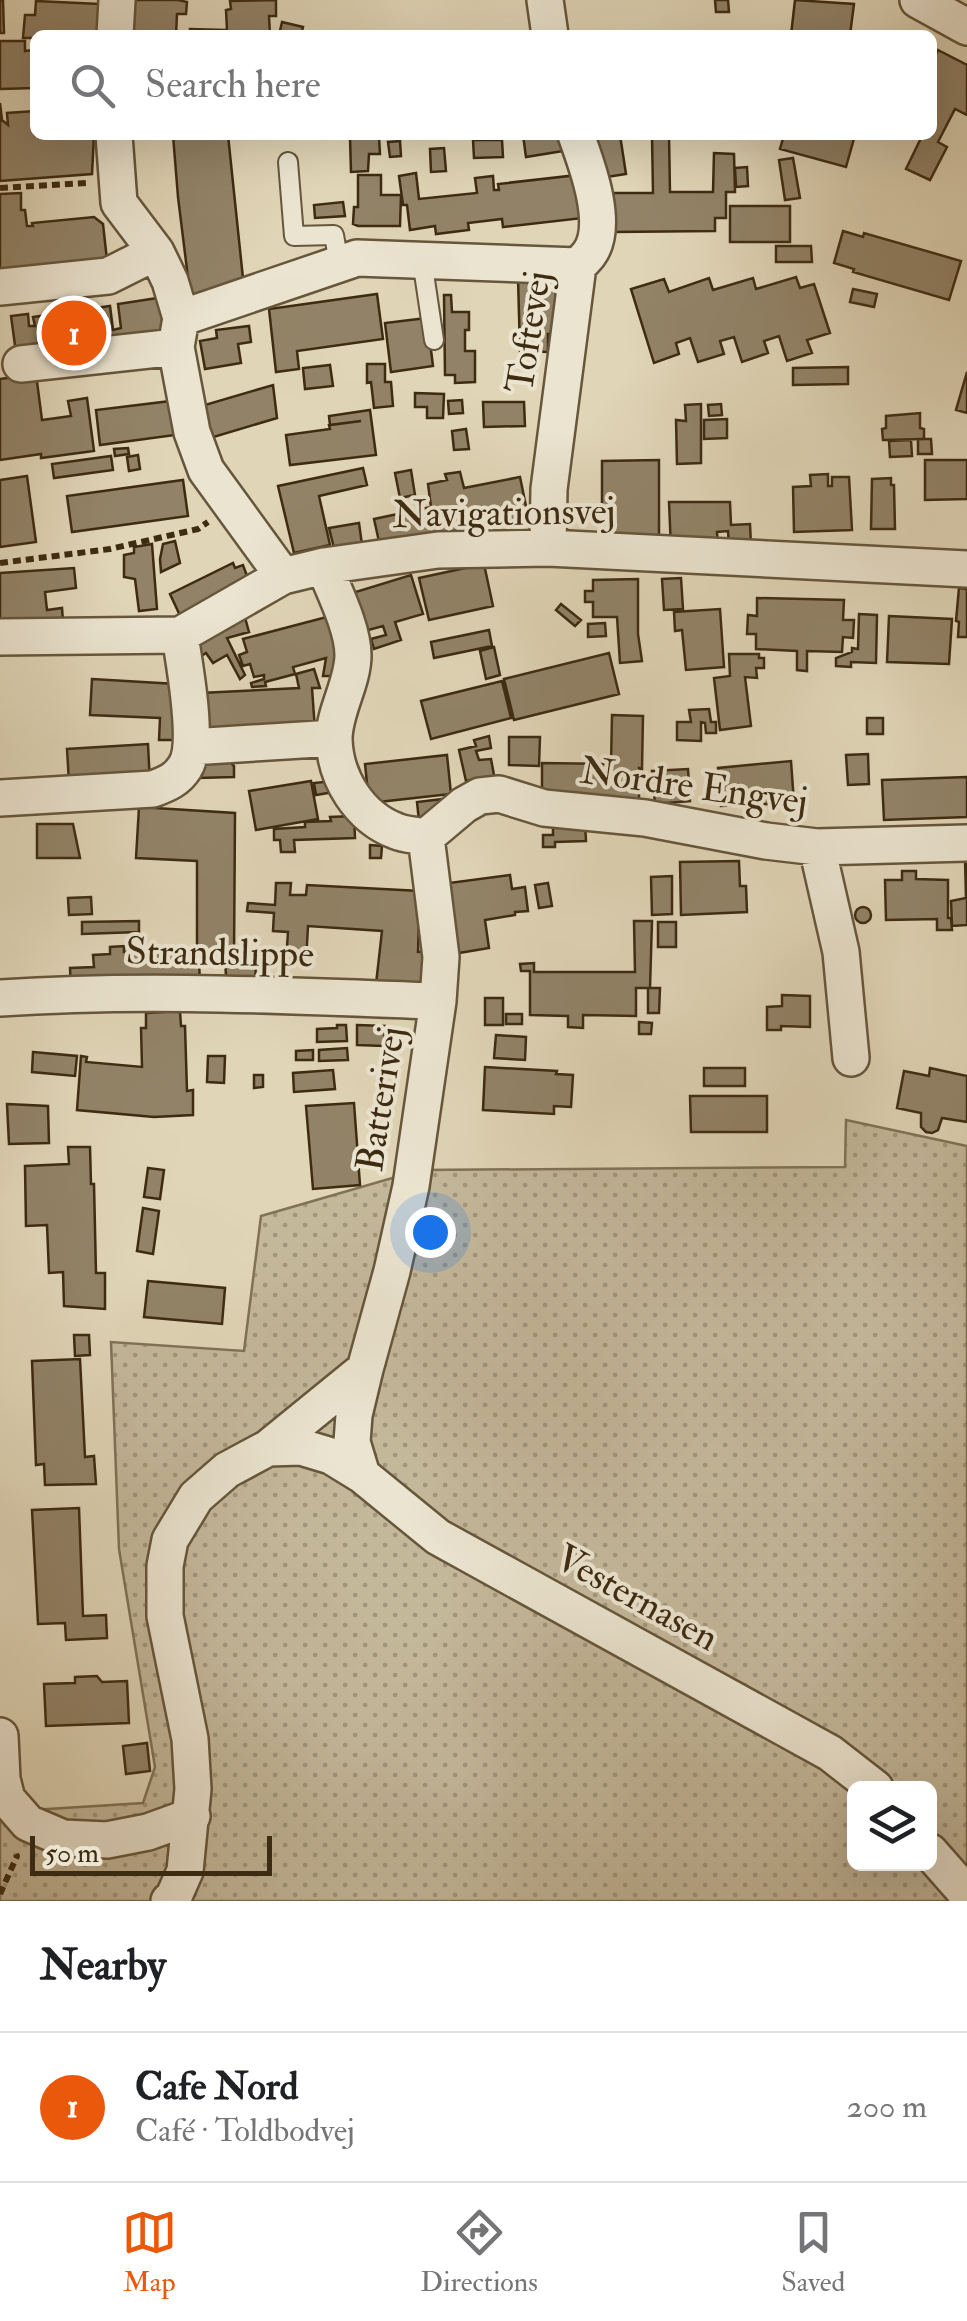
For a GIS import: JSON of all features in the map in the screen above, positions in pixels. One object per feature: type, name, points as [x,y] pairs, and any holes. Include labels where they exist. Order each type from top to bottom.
[{"type":"street","points":[[115,30],[117,0]]},
{"type":"street","points":[[545,0],[549,30]]},
{"type":"street","points":[[918,0],[967,27]]},
{"type":"street","points":[[114,140],[119,203],[156,252],[170,281],[192,432],[206,470],[283,576]]},
{"type":"street","name":"Toftevej","points":[[548,548],[549,489],[578,266],[592,251],[598,216],[591,178],[578,140]]},
{"type":"street","points":[[0,287],[108,276],[156,252]]},
{"type":"street","points":[[21,364],[179,332],[358,258],[578,266]]},
{"type":"street","name":"Navigationsvej","points":[[0,637],[180,635],[283,576],[324,566],[438,550],[548,548],[967,569]]},
{"type":"street","points":[[324,566],[350,636],[353,656],[334,738],[340,771],[355,802],[375,820],[398,833],[426,837]]},
{"type":"street","points":[[0,798],[153,789],[171,783],[186,765],[192,747],[180,635]]},
{"type":"street","points":[[192,747],[334,738]]},
{"type":"street","name":"Nordre Engvej","points":[[426,837],[464,805],[480,796],[499,794],[544,808],[645,818],[818,847],[967,843]]},
{"type":"street","name":"Batterivej","points":[[362,1475],[352,1442],[354,1415],[411,1186],[438,1001],[441,957],[426,837]]},
{"type":"street","points":[[818,847],[841,952],[851,1058]]},
{"type":"street","name":"Strandslippe","points":[[0,998],[178,992],[438,1001]]},
{"type":"street","points":[[169,1901],[185,1871],[193,1789],[190,1738],[165,1616],[165,1566],[170,1540],[196,1498],[227,1470],[268,1448],[364,1369]]},
{"type":"street","points":[[268,1448],[301,1447],[331,1456],[362,1475]]},
{"type":"street","name":"Vesternasen","points":[[362,1475],[438,1537],[830,1753],[866,1781]]},
{"type":"street","points":[[0,1736],[7,1800],[28,1823],[63,1838],[107,1840],[148,1832],[192,1816]]},
{"type":"street","points":[[937,1860],[967,1894]]},
{"type":"lane","points":[[288,162],[294,236],[334,235],[340,264]]},
{"type":"lane","points":[[422,260],[434,340]]},
{"type":"path","points":[[0,188],[117,182]]},
{"type":"path","points":[[0,563],[110,549],[198,529],[230,504]]},
{"type":"path","points":[[7,1901],[0,1896],[16,1856],[11,1842]]},
{"type":"shaded area","points":[[846,1120],[967,1146],[967,1901],[0,1901],[0,1812],[143,1803],[155,1767],[119,1549],[111,1342],[244,1351],[261,1216],[420,1170],[845,1167]]},
{"type":"building","points":[[3,0],[4,33],[0,33]]},
{"type":"building","points":[[129,0],[187,2],[186,14],[177,14],[176,30],[128,30]]},
{"type":"building","points":[[276,0],[276,16],[269,16],[270,30],[227,30],[226,10],[231,9],[230,1]]},
{"type":"building","points":[[715,0],[728,0],[729,12],[716,12]]},
{"type":"building","points":[[795,0],[854,4],[851,30],[792,30]]},
{"type":"building","points":[[36,1],[99,4],[97,30],[30,30],[30,38],[23,38],[25,15],[35,15]]},
{"type":"building","points":[[282,22],[303,27],[302,30],[280,30]]},
{"type":"building","points":[[0,41],[25,41],[25,51],[30,50],[30,88],[0,89]]},
{"type":"building","points":[[937,52],[967,65],[967,115],[955,109],[938,142],[947,147],[930,180],[906,169],[920,140],[937,140]]},
{"type":"building","points":[[0,103],[2,120],[8,125],[7,113],[30,111],[30,140],[94,140],[92,174],[0,181]]},
{"type":"building","points":[[173,140],[229,140],[244,288],[190,294]]},
{"type":"building","points":[[350,140],[379,140],[380,154],[369,154],[368,171],[351,172]]},
{"type":"building","points":[[473,140],[502,140],[503,157],[474,158]]},
{"type":"building","points":[[524,140],[568,140],[570,147],[562,148],[563,151],[526,157]]},
{"type":"building","points":[[594,140],[621,140],[626,174],[600,178]]},
{"type":"building","points":[[652,140],[669,140],[670,192],[713,192],[714,153],[734,154],[735,192],[726,192],[726,218],[715,218],[715,231],[614,232],[613,193],[653,193]]},
{"type":"building","points":[[783,140],[854,140],[846,167],[780,149]]},
{"type":"building","points":[[400,141],[401,156],[390,157],[388,142]]},
{"type":"building","points":[[444,148],[446,171],[431,172],[430,149]]},
{"type":"building","points":[[793,158],[800,198],[785,200],[779,160]]},
{"type":"building","points":[[747,167],[748,186],[736,187],[735,168]]},
{"type":"building","points":[[416,173],[419,199],[477,193],[475,178],[493,176],[494,190],[499,190],[498,184],[578,175],[583,218],[503,227],[502,219],[468,223],[469,230],[436,234],[435,226],[410,230],[399,176]]},
{"type":"building","points":[[358,175],[381,175],[381,195],[401,195],[400,226],[353,224],[354,207],[358,207]]},
{"type":"building","points":[[21,193],[21,210],[25,210],[27,226],[94,217],[103,224],[107,260],[0,271],[0,194]]},
{"type":"building","points":[[343,202],[345,216],[315,218],[314,205]]},
{"type":"building","points":[[730,206],[790,206],[790,242],[730,242]]},
{"type":"building","points":[[843,231],[863,237],[864,233],[961,261],[949,300],[834,263]]},
{"type":"building","points":[[776,246],[811,246],[812,262],[776,262]]},
{"type":"building","points":[[555,277],[556,334],[548,334],[548,352],[520,351],[518,278]]},
{"type":"building","points":[[796,277],[800,288],[814,284],[830,333],[807,340],[812,353],[787,361],[779,336],[764,341],[768,353],[742,362],[734,337],[720,341],[724,354],[698,362],[690,338],[676,343],[679,354],[654,363],[631,289],[664,279],[669,292],[709,278],[713,290],[753,278],[756,289]]},
{"type":"building","points":[[853,289],[877,294],[874,307],[850,302]]},
{"type":"building","points":[[377,294],[383,339],[297,351],[299,369],[276,372],[269,309]]},
{"type":"building","points":[[444,295],[451,295],[452,312],[469,312],[465,351],[475,351],[475,382],[455,383],[455,375],[445,375]]},
{"type":"building","points":[[164,297],[170,335],[39,357],[37,344],[32,344],[34,358],[17,360],[11,316],[28,314],[29,326],[35,326],[33,317],[110,306],[113,330],[121,328],[118,304]]},
{"type":"building","points":[[427,318],[433,366],[391,372],[385,323]]},
{"type":"building","points":[[249,326],[251,342],[238,344],[241,363],[205,369],[200,341],[217,338],[216,330]]},
{"type":"building","points":[[367,364],[385,364],[385,382],[391,382],[393,406],[374,408]]},
{"type":"building","points":[[330,365],[333,386],[305,389],[303,368]]},
{"type":"building","points":[[848,367],[848,384],[793,385],[793,368]]},
{"type":"building","points":[[967,372],[967,413],[956,410]]},
{"type":"building","points":[[36,374],[42,420],[71,416],[68,401],[87,398],[94,451],[0,460],[0,379]]},
{"type":"building","points":[[273,385],[277,418],[207,439],[198,407]]},
{"type":"building","points":[[415,393],[444,394],[443,418],[427,418],[427,407],[415,407]]},
{"type":"building","points":[[462,400],[463,413],[449,414],[448,401]]},
{"type":"building","points":[[171,401],[175,435],[100,445],[96,410]]},
{"type":"building","points":[[483,402],[524,402],[525,426],[484,427]]},
{"type":"building","points":[[701,404],[701,463],[677,464],[676,420],[686,421],[685,405]]},
{"type":"building","points":[[721,404],[722,415],[709,416],[708,405]]},
{"type":"building","points":[[370,410],[376,455],[290,465],[286,435],[330,429],[329,416]]},
{"type":"building","points":[[920,413],[924,439],[883,440],[886,416]]},
{"type":"building","points":[[727,419],[727,438],[704,439],[704,420]]},
{"type":"building","points":[[466,429],[469,449],[454,450],[452,431]]},
{"type":"building","points":[[918,439],[931,439],[932,454],[918,454]]},
{"type":"building","points":[[911,440],[912,456],[890,457],[889,441]]},
{"type":"building","points":[[128,448],[129,454],[115,456],[114,449]]},
{"type":"building","points":[[138,455],[140,469],[129,471],[127,457]]},
{"type":"building","points":[[111,456],[113,470],[54,478],[52,464]]},
{"type":"building","points":[[659,460],[659,536],[602,536],[602,461]]},
{"type":"building","points":[[925,460],[967,460],[967,499],[925,500]]},
{"type":"building","points":[[363,468],[367,485],[319,496],[330,545],[294,553],[278,486]]},
{"type":"building","points":[[411,470],[415,495],[400,498],[395,473]]},
{"type":"building","points":[[460,472],[464,488],[520,477],[528,516],[380,546],[374,519],[431,507],[428,484],[447,480],[445,474]]},
{"type":"building","points":[[828,474],[828,486],[832,486],[832,477],[849,477],[852,530],[794,532],[793,487],[811,486],[810,475]]},
{"type":"building","points":[[27,476],[36,542],[0,547],[0,480]]},
{"type":"building","points":[[891,478],[895,529],[871,529],[872,479]]},
{"type":"building","points":[[183,480],[188,516],[72,532],[67,496]]},
{"type":"building","points":[[669,502],[730,502],[731,525],[750,524],[751,545],[729,546],[728,531],[717,532],[718,547],[671,549]]},
{"type":"building","points":[[359,523],[363,552],[336,556],[329,528]]},
{"type":"building","points":[[175,541],[180,563],[161,572],[163,544]]},
{"type":"building","points":[[152,544],[157,609],[139,611],[135,579],[124,577],[124,555],[134,553],[134,547]]},
{"type":"building","points":[[233,563],[235,568],[243,565],[250,584],[183,622],[170,594]]},
{"type":"building","points":[[484,564],[493,606],[429,620],[419,578]]},
{"type":"building","points":[[74,568],[76,588],[45,592],[47,610],[62,608],[63,621],[0,632],[0,573]]},
{"type":"building","points":[[411,575],[423,614],[395,622],[401,640],[374,649],[371,639],[386,635],[383,626],[361,632],[349,594]]},
{"type":"building","points":[[681,578],[683,609],[664,610],[662,579]]},
{"type":"building","points":[[638,579],[642,661],[620,663],[617,617],[593,617],[593,602],[585,602],[585,591],[593,591],[593,580]]},
{"type":"building","points":[[959,588],[967,589],[967,637],[958,637]]},
{"type":"building","points":[[757,598],[844,600],[843,620],[854,620],[853,638],[843,637],[842,652],[807,651],[807,671],[797,670],[797,651],[756,649],[756,634],[747,634],[748,615],[757,616]]},
{"type":"building","points":[[561,604],[581,620],[575,626],[556,610]]},
{"type":"building","points":[[720,609],[724,667],[686,670],[682,630],[675,631],[674,612]]},
{"type":"building","points":[[244,614],[249,632],[227,638],[245,675],[240,679],[227,655],[213,663],[206,653],[192,662],[192,639]]},
{"type":"building","points":[[859,614],[877,615],[876,663],[836,666],[836,658],[852,652],[852,648],[858,649]]},
{"type":"building","points":[[334,615],[340,676],[323,676],[326,658],[293,667],[295,674],[265,682],[266,686],[252,687],[251,683],[264,679],[264,675],[254,677],[250,664],[243,666],[239,655],[247,652],[243,639]]},
{"type":"building","points":[[889,616],[952,619],[949,664],[887,662]]},
{"type":"building","points":[[605,623],[606,636],[588,637],[588,624]]},
{"type":"building","points":[[489,630],[492,646],[434,658],[431,642]]},
{"type":"building","points":[[494,647],[500,675],[486,679],[480,651]]},
{"type":"building","points":[[609,653],[619,694],[514,720],[504,679]]},
{"type":"building","points":[[729,654],[759,654],[759,658],[764,658],[764,668],[756,668],[757,678],[745,677],[751,726],[720,730],[714,678],[730,676]]},
{"type":"building","points":[[314,669],[320,688],[312,688],[315,730],[203,736],[201,693],[299,688],[296,674]]},
{"type":"building","points":[[92,679],[176,684],[180,740],[159,740],[160,718],[90,715]]},
{"type":"building","points":[[502,681],[511,718],[431,739],[421,701]]},
{"type":"building","points":[[709,709],[711,722],[716,722],[716,733],[706,733],[705,723],[701,722],[701,741],[677,740],[677,722],[691,722],[689,710]]},
{"type":"building","points":[[612,715],[643,716],[639,804],[542,803],[542,763],[611,764]]},
{"type":"building","points":[[867,718],[883,718],[883,734],[867,734]]},
{"type":"building","points":[[489,736],[491,748],[476,751],[479,760],[491,759],[494,775],[466,781],[459,750],[476,746],[474,740]]},
{"type":"building","points":[[509,737],[540,737],[539,766],[509,765]]},
{"type":"building","points":[[148,744],[150,784],[69,783],[67,749]]},
{"type":"building","points":[[868,754],[869,784],[848,785],[846,755]]},
{"type":"building","points":[[447,755],[451,794],[369,803],[365,764]]},
{"type":"building","points":[[227,759],[234,766],[234,777],[198,778],[198,761]]},
{"type":"building","points":[[791,761],[794,803],[721,806],[718,768]]},
{"type":"building","points":[[688,769],[690,801],[655,804],[652,771]]},
{"type":"building","points":[[967,777],[967,817],[884,820],[882,780]]},
{"type":"building","points":[[311,781],[318,819],[256,830],[249,791]]},
{"type":"building","points":[[332,781],[334,792],[316,795],[314,783]]},
{"type":"building","points":[[443,799],[445,813],[419,821],[417,802]]},
{"type":"building","points":[[139,807],[235,813],[234,958],[256,958],[255,991],[227,991],[225,960],[199,959],[200,985],[71,990],[70,968],[94,967],[93,955],[110,954],[110,947],[124,946],[124,952],[190,948],[190,954],[197,953],[197,861],[136,858]]},
{"type":"building","points":[[354,816],[355,838],[294,840],[295,852],[281,852],[280,840],[274,840],[274,829]]},
{"type":"building","points":[[37,824],[73,824],[80,858],[37,858]]},
{"type":"building","points":[[585,824],[586,841],[555,842],[555,847],[543,847],[543,835],[553,835],[553,825]]},
{"type":"building","points":[[370,845],[382,846],[381,858],[370,858]]},
{"type":"building","points":[[965,859],[967,925],[952,926],[951,901],[966,898]]},
{"type":"building","points":[[739,861],[740,886],[746,886],[747,912],[681,915],[680,862]]},
{"type":"building","points":[[902,871],[916,871],[916,879],[948,880],[948,918],[952,930],[937,930],[937,919],[886,920],[885,880],[902,880]]},
{"type":"building","points":[[510,875],[512,889],[525,887],[528,911],[485,920],[489,948],[459,953],[449,883]]},
{"type":"building","points":[[672,876],[672,914],[652,915],[651,877]]},
{"type":"building","points":[[276,883],[291,883],[290,895],[306,895],[307,885],[420,891],[418,952],[432,951],[428,986],[376,984],[382,931],[308,926],[306,962],[286,961],[288,932],[273,931],[274,913],[247,911],[248,903],[275,905]]},
{"type":"building","points":[[548,883],[552,906],[539,908],[535,885]]},
{"type":"building","points":[[91,897],[92,914],[69,915],[68,898]]},
{"type":"building","points":[[863,907],[871,915],[863,923],[855,915]]},
{"type":"building","points":[[139,921],[139,932],[82,934],[82,922]]},
{"type":"building","points":[[634,921],[652,921],[650,988],[660,988],[659,1013],[648,1013],[648,988],[636,988],[636,1016],[583,1015],[583,1028],[568,1027],[568,1016],[530,1015],[530,971],[521,971],[520,964],[534,963],[534,972],[635,972]]},
{"type":"building","points":[[658,922],[676,922],[676,947],[658,947]]},
{"type":"building","points":[[782,995],[810,996],[810,1027],[781,1026],[781,1030],[767,1030],[767,1007],[782,1006]]},
{"type":"building","points":[[485,998],[503,998],[503,1025],[485,1025]]},
{"type":"building","points":[[180,1011],[181,1026],[185,1026],[187,1091],[193,1090],[193,1115],[154,1117],[77,1110],[81,1056],[87,1057],[86,1062],[142,1067],[141,1028],[146,1028],[146,1013]]},
{"type":"building","points":[[506,1014],[522,1014],[522,1024],[506,1024]]},
{"type":"building","points":[[639,1022],[652,1023],[651,1034],[639,1034]]},
{"type":"building","points":[[346,1025],[347,1041],[317,1042],[317,1029]]},
{"type":"building","points":[[357,1025],[385,1026],[384,1046],[357,1045]]},
{"type":"building","points":[[496,1035],[526,1037],[525,1060],[494,1058]]},
{"type":"building","points":[[347,1048],[348,1060],[319,1061],[319,1050]]},
{"type":"building","points":[[313,1050],[313,1060],[296,1060],[296,1051]]},
{"type":"building","points":[[33,1052],[77,1056],[75,1076],[32,1072]]},
{"type":"building","points":[[208,1056],[225,1056],[224,1083],[207,1082]]},
{"type":"building","points":[[485,1067],[573,1075],[571,1107],[554,1106],[554,1114],[483,1110]]},
{"type":"building","points":[[704,1068],[745,1068],[745,1086],[704,1086]]},
{"type":"building","points":[[930,1068],[967,1076],[967,1122],[942,1118],[938,1130],[926,1132],[921,1127],[921,1113],[897,1108],[904,1071],[929,1076]]},
{"type":"building","points":[[333,1070],[335,1089],[294,1092],[293,1073]]},
{"type":"building","points":[[254,1075],[263,1075],[263,1087],[254,1088]]},
{"type":"building","points":[[690,1096],[767,1096],[767,1132],[691,1132]]},
{"type":"building","points":[[354,1103],[360,1185],[313,1189],[306,1106]]},
{"type":"building","points":[[7,1104],[48,1106],[49,1143],[9,1144]]},
{"type":"building","points":[[68,1147],[90,1147],[96,1273],[105,1273],[105,1309],[64,1306],[63,1272],[49,1273],[47,1225],[26,1226],[25,1166],[69,1164]]},
{"type":"building","points":[[148,1168],[164,1170],[160,1199],[144,1197]]},
{"type":"building","points":[[143,1208],[159,1211],[153,1254],[137,1251]]},
{"type":"building","points":[[148,1281],[225,1288],[222,1324],[144,1317]]},
{"type":"building","points":[[74,1335],[89,1335],[90,1355],[75,1356]]},
{"type":"building","points":[[80,1359],[85,1457],[94,1456],[96,1484],[45,1485],[44,1464],[36,1465],[32,1361]]},
{"type":"building","points":[[79,1508],[83,1616],[106,1615],[107,1638],[66,1640],[65,1623],[38,1624],[32,1510]]},
{"type":"building","points":[[97,1676],[102,1682],[127,1681],[129,1723],[46,1726],[44,1684],[75,1683],[75,1677]]},
{"type":"building","points":[[147,1743],[150,1771],[126,1774],[123,1746]]},
{"type":"place","name":"Cafe Nord","points":[[74,333]]}]
